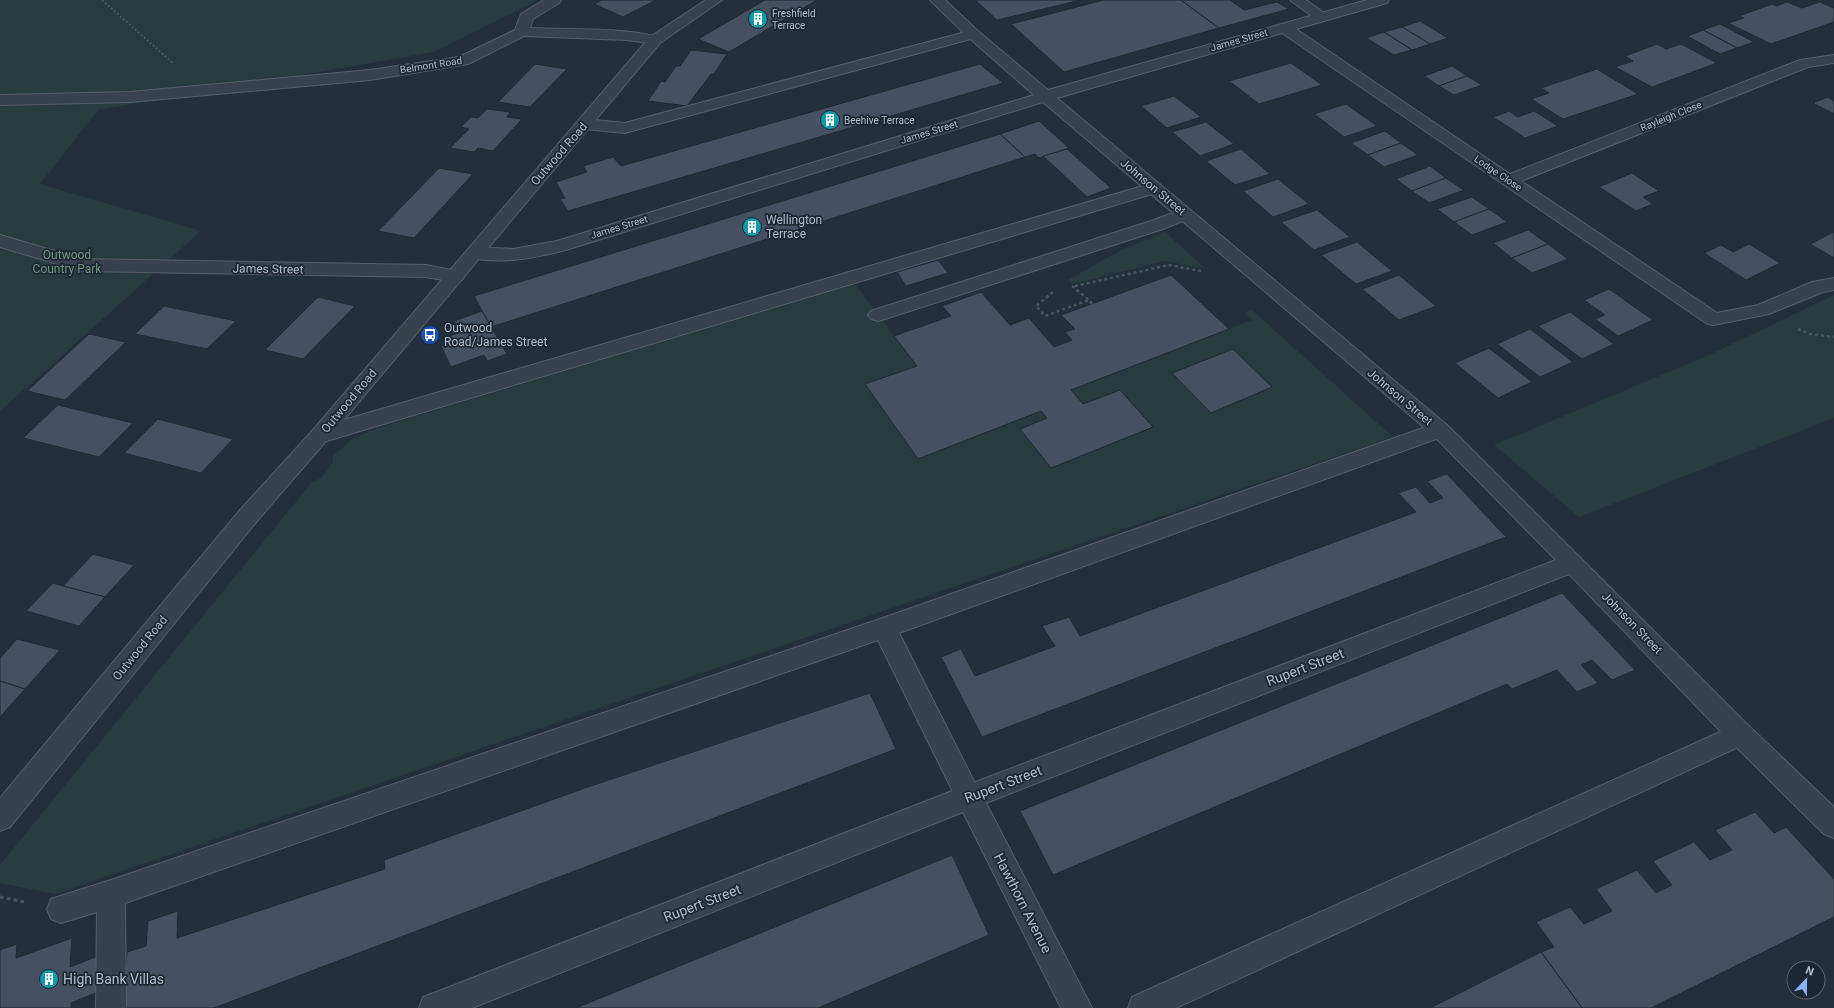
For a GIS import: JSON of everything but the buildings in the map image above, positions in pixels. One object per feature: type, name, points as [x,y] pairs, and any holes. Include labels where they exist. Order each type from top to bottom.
[{"type":"street","points":[[522,32],[526,17],[554,0]]},
{"type":"street","name":"Outwood Road","points":[[0,818],[249,516],[320,435],[655,40],[715,0]]},
{"type":"street","name":"Johnson Street","points":[[936,0],[973,34],[1153,188],[1440,430],[1573,562],[1740,734],[1834,825]]},
{"type":"street","points":[[1297,0],[1321,16]]},
{"type":"street","name":"James Street","points":[[474,253],[513,255],[560,246],[1046,96],[1321,16],[1382,0]]},
{"type":"street","name":"Lodge Close","points":[[1283,27],[1713,319],[1762,310],[1819,286],[1834,284]]},
{"type":"street","name":"Belmont Road","points":[[0,100],[130,97],[370,75],[463,61],[522,32],[628,36],[655,40]]},
{"type":"street","points":[[585,124],[625,128],[973,34]]},
{"type":"street","name":"Rayleigh Close","points":[[1509,180],[1805,62],[1834,59]]},
{"type":"street","points":[[320,435],[1153,188]]},
{"type":"street","points":[[878,315],[1157,225],[1184,214]]},
{"type":"street","name":"James Street","points":[[0,241],[81,265],[426,271],[455,276]]},
{"type":"street","points":[[61,909],[111,894],[884,628],[1440,430]]},
{"type":"street","name":"Rupert Street","points":[[434,1008],[969,797],[1573,562]]},
{"type":"street","name":"Hawthorn Avenue","points":[[884,628],[1077,1008]]},
{"type":"street","points":[[1143,1008],[1740,734]]},
{"type":"street","points":[[111,894],[111,1008]]},
{"type":"path","points":[[102,0],[106,6],[204,90]]},
{"type":"path","points":[[1067,287],[1169,265],[1203,271]]},
{"type":"path","points":[[1072,286],[1092,304]]},
{"type":"path","points":[[1056,289],[1036,306],[1045,316],[1089,300]]},
{"type":"green space","name":"Outwood Country Park","points":[[0,0],[538,0],[434,52],[98,110],[40,184],[201,231],[0,411]]},
{"type":"green space","points":[[1165,232],[1206,269],[1165,261],[1072,284],[1068,280],[1121,250]]},
{"type":"green space","points":[[854,283],[917,366],[865,384],[918,459],[1041,411],[1047,418],[1020,429],[1051,468],[1153,427],[1120,390],[1083,404],[1071,390],[1252,320],[1246,313],[1251,309],[1393,437],[55,894],[0,883],[0,865],[312,482],[321,478],[333,462],[333,456],[353,438],[384,426]],"holes":[[[1233,349],[1272,387],[1211,413],[1173,373]]]},
{"type":"green space","points":[[1834,295],[1834,418],[1579,517],[1494,445],[1707,356]]},
{"type":"place","name":"Freshfield Terrace","points":[[758,19]]},
{"type":"place","name":"Beehive Terrace","points":[[830,120]]},
{"type":"place","name":"Wellington Terrace","points":[[752,227]]},
{"type":"place","name":"Outwood Road/James Street","points":[[430,335]]},
{"type":"place","name":"High Bank Villas","points":[[49,979]]}]
